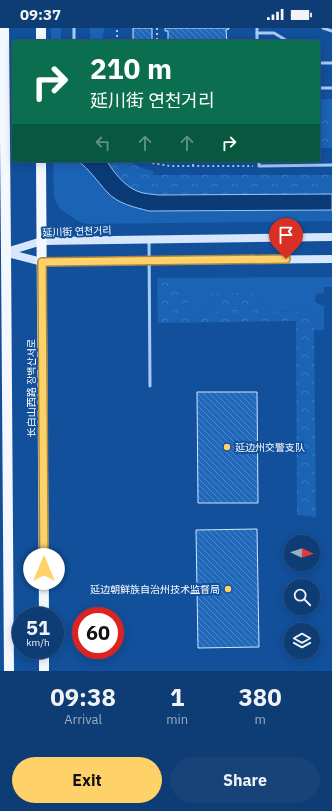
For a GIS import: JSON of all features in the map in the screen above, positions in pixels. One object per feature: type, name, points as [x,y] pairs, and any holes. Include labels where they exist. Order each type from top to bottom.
[{"type":"main road","points":[[4,28],[3,108],[5,153],[9,671]]},
{"type":"main road","points":[[41,28],[41,40]]},
{"type":"main road","name":"长白山西路 장백산서로","points":[[41,162],[44,607]]},
{"type":"main road","name":"延川街 연천거리","points":[[6,252],[42,241],[332,237]]},
{"type":"main road","points":[[6,252],[42,262],[332,258]]},
{"type":"main road","points":[[44,659],[44,671]]},
{"type":"lane","points":[[74,28],[74,40]]},
{"type":"lane","points":[[257,28],[257,40]]},
{"type":"lane","points":[[323,28],[332,31]]},
{"type":"lane","points":[[257,33],[274,33],[286,40]]},
{"type":"lane","points":[[320,63],[332,63]]},
{"type":"lane","points":[[320,88],[332,88]]},
{"type":"lane","points":[[259,162],[259,166],[332,165]]},
{"type":"lane","points":[[149,240],[150,386]]},
{"type":"path","points":[[117,28],[117,40]]},
{"type":"path","points":[[157,28],[157,40]]},
{"type":"path","points":[[150,162],[170,166],[259,166]]},
{"type":"green space","points":[[51,28],[61,28],[61,40],[51,40]]},
{"type":"green space","points":[[90,28],[104,28],[102,40],[90,40]]},
{"type":"green space","points":[[320,99],[332,99],[332,111],[320,111]]},
{"type":"green space","points":[[332,104],[332,148],[320,148],[320,111],[331,111]]},
{"type":"green space","points":[[53,162],[80,162],[107,193],[149,211],[332,210],[332,221],[89,224],[82,223],[61,210],[54,197]]},
{"type":"green space","points":[[107,162],[132,162],[140,167],[153,171],[153,175],[332,175],[332,194],[159,195],[139,192],[123,182]]},
{"type":"green space","points":[[332,277],[332,287],[324,287],[324,293],[316,294],[315,302],[324,306],[324,330],[314,330],[313,312],[258,311],[257,294],[205,293],[222,303],[222,311],[188,313],[185,317],[179,317],[180,307],[189,302],[180,288],[180,278]]},
{"type":"green space","points":[[157,278],[180,278],[180,288],[193,294],[189,302],[180,307],[180,317],[185,317],[188,313],[221,311],[222,303],[204,293],[257,293],[259,311],[313,312],[316,517],[297,515],[296,321],[158,323]]},
{"type":"shaded area","points":[[79,162],[107,162],[123,182],[139,192],[159,195],[332,194],[332,210],[149,211],[126,204],[111,196]]},
{"type":"building","points":[[133,28],[152,28],[152,40],[133,40]]},
{"type":"building","points":[[165,28],[229,28],[226,30],[227,40],[168,40],[168,31],[165,31]]},
{"type":"building","name":"延边州交警支队","points":[[197,392],[257,392],[258,503],[198,503]]},
{"type":"building","name":"延边朝鲜族自治州技术监督局","points":[[257,529],[259,647],[198,648],[196,530]]},
{"type":"place","name":"延边州交警支队","points":[[227,447]]},
{"type":"place","name":"延边朝鲜族自治州技术监督局","points":[[228,589]]},
{"type":"route","points":[[44,569],[42,262],[286,259]]}]
